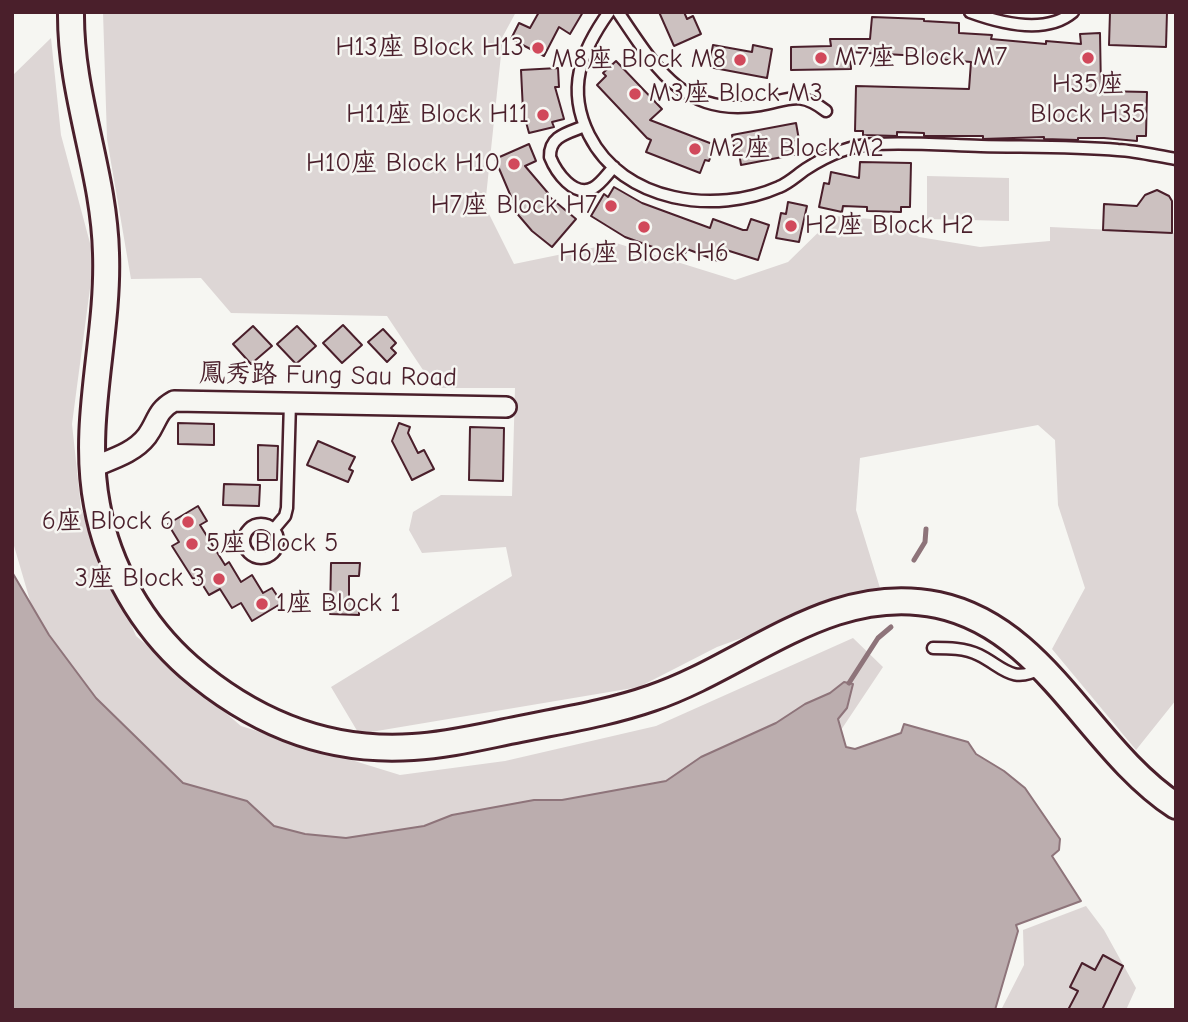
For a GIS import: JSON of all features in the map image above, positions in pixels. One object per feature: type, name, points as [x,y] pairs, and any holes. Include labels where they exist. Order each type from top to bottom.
[{"type":"street","points":[[71,12],[75,75],[98,183],[105,235],[105,287],[93,414],[93,467],[97,505],[114,561],[140,613],[165,643],[209,685],[251,713],[291,730],[335,742],[381,748],[435,745],[621,707],[673,690],[810,621],[853,606],[880,601],[916,601],[965,613],[1003,635],[1041,667],[1136,774],[1176,806]]},
{"type":"street","name":"鳳秀路 Fung Sau Road","points":[[93,467],[138,445],[147,436],[164,406],[174,401],[506,407]]},
{"type":"lane","points":[[609,12],[583,57],[577,80],[577,96],[585,127],[592,141],[614,167],[657,192],[682,199],[733,201],[759,195],[783,186],[830,156],[874,144],[1120,150],[1176,159]]},
{"type":"lane","points":[[618,12],[661,73],[680,89],[701,100],[717,105],[750,107],[781,99],[800,98],[826,111]]},
{"type":"lane","points":[[970,12],[1006,22],[1028,24],[1049,24],[1073,12]]},
{"type":"lane","points":[[585,127],[560,137],[551,147],[550,157],[560,174],[574,188],[585,190],[596,186],[614,167]]},
{"type":"lane","points":[[274,529],[287,508],[290,402]]},
{"type":"lane","points":[[933,648],[974,653],[995,667],[1013,673],[1028,674],[1041,667]]},
{"type":"shaded area","points":[[103,12],[516,12],[503,36],[485,206],[514,264],[616,243],[735,280],[788,262],[835,216],[895,221],[919,237],[980,247],[1050,241],[1050,227],[1176,233],[1176,700],[1136,750],[1052,649],[1085,588],[1058,505],[1055,440],[1038,425],[860,458],[856,510],[880,588],[717,647],[639,687],[359,734],[331,687],[512,576],[506,547],[422,553],[409,530],[413,512],[441,495],[512,496],[515,388],[435,388],[387,316],[231,313],[201,278],[131,279],[107,139]]},
{"type":"shaded area","points":[[51,38],[61,135],[94,258],[72,424],[81,508],[136,636],[241,726],[400,775],[505,761],[656,726],[853,638],[883,667],[833,742],[766,770],[316,860],[59,713],[43,645],[12,539],[12,76]]},
{"type":"shaded area","points":[[927,176],[1009,178],[1009,221],[927,219]]},
{"type":"shaded area","points":[[12,572],[49,635],[96,698],[183,783],[247,801],[274,826],[305,834],[346,838],[424,826],[452,815],[534,800],[562,800],[666,781],[701,757],[776,723],[805,704],[830,693],[844,682],[853,684],[847,708],[838,719],[846,747],[855,749],[901,733],[904,724],[968,742],[976,754],[1025,788],[1060,839],[1059,850],[1052,856],[1081,901],[1016,925],[1018,931],[995,1010],[12,1010]]},
{"type":"shaded area","points":[[1086,906],[1104,930],[1136,988],[1126,1010],[1001,1010],[1024,965],[1023,930]]},
{"type":"building","points":[[539,12],[583,12],[570,34],[559,27],[544,56],[511,39],[519,23],[530,28]]},
{"type":"building","points":[[659,12],[684,12],[687,19],[693,16],[701,34],[674,46]]},
{"type":"building","points":[[1110,12],[1167,12],[1166,47],[1109,45]]},
{"type":"building","points":[[872,17],[959,23],[959,33],[992,35],[991,39],[1046,44],[1046,41],[1081,44],[1080,34],[1100,33],[1101,91],[1147,92],[1146,136],[1137,136],[1137,141],[1044,137],[983,139],[983,136],[924,136],[924,133],[897,132],[897,136],[863,135],[863,131],[855,131],[856,86],[969,89],[971,62],[938,57],[850,52],[851,69],[791,70],[791,47],[831,46],[830,39],[870,39]]},
{"type":"building","name":"M8座 Block M8","points":[[713,45],[752,52],[753,45],[772,49],[767,78],[709,67]]},
{"type":"building","points":[[616,61],[662,109],[650,120],[715,145],[709,161],[705,160],[700,173],[646,152],[651,140],[597,85],[606,76],[603,73]]},
{"type":"building","points":[[558,68],[559,87],[555,87],[564,119],[552,122],[554,127],[529,133],[523,111],[521,70]]},
{"type":"building","points":[[796,123],[799,140],[795,141],[798,154],[741,165],[732,135]]},
{"type":"building","points":[[529,144],[536,161],[525,166],[548,193],[546,194],[576,219],[552,247],[532,231],[508,203],[512,199],[495,159]]},
{"type":"building","points":[[860,162],[911,163],[910,207],[901,207],[901,212],[867,211],[867,207],[843,206],[842,212],[819,207],[824,183],[829,184],[831,172],[859,178]]},
{"type":"building","points":[[614,187],[642,203],[710,228],[713,219],[743,230],[747,230],[751,219],[769,225],[758,260],[723,249],[718,261],[687,249],[683,258],[625,237],[591,216],[604,194],[608,197]]},
{"type":"building","points":[[1157,190],[1169,196],[1172,201],[1172,233],[1103,230],[1104,204],[1137,206],[1145,195]]},
{"type":"building","name":"H2座 Block H2","points":[[788,202],[807,206],[799,242],[776,238],[781,213],[786,214]]},
{"type":"building","points":[[343,325],[362,345],[342,363],[323,343]]},
{"type":"building","points":[[253,326],[272,346],[251,364],[233,344]]},
{"type":"building","points":[[297,326],[316,346],[296,364],[277,344]]},
{"type":"building","points":[[383,329],[396,343],[391,348],[396,353],[387,362],[368,342]]},
{"type":"building","points":[[178,423],[214,424],[214,445],[178,444]]},
{"type":"building","points":[[399,423],[410,427],[408,433],[418,453],[424,450],[434,469],[412,480],[392,441]]},
{"type":"building","points":[[470,427],[504,428],[503,481],[469,480]]},
{"type":"building","points":[[318,441],[355,457],[349,469],[353,471],[348,482],[307,465]]},
{"type":"building","points":[[258,445],[278,446],[277,480],[258,480]]},
{"type":"building","points":[[224,484],[260,485],[259,506],[223,505]]},
{"type":"building","points":[[198,506],[207,521],[200,525],[225,565],[229,562],[241,582],[252,575],[263,593],[272,588],[282,603],[252,621],[241,603],[232,608],[220,589],[209,595],[197,576],[193,579],[172,546],[179,542],[168,524]]},
{"type":"building","points":[[331,563],[360,563],[359,576],[349,576],[349,601],[359,601],[359,615],[330,614]]},
{"type":"building","points":[[1103,955],[1123,966],[1102,1010],[1068,1010],[1078,991],[1070,987],[1082,963],[1095,970]]},
{"type":"waterway","points":[[914,560],[925,542],[926,529]]},
{"type":"waterway","points":[[849,683],[878,638],[891,627]]},
{"type":"place","name":"H13座 Block H13","points":[[538,48]]},
{"type":"place","name":"M7座 Block M7","points":[[821,58]]},
{"type":"place","name":"H35座 Block H35","points":[[1088,58]]},
{"type":"place","name":"M8座 Block M8","points":[[740,60]]},
{"type":"place","name":"M3座 Block M3","points":[[635,94]]},
{"type":"place","name":"H11座 Block H11","points":[[543,115]]},
{"type":"place","name":"M2座 Block M2","points":[[695,149]]},
{"type":"place","name":"H10座 Block H10","points":[[514,164]]},
{"type":"place","name":"H7座 Block H7","points":[[611,206]]},
{"type":"place","name":"H2座 Block H2","points":[[791,226]]},
{"type":"place","name":"H6座 Block H6","points":[[644,227]]},
{"type":"place","name":"6座 Block 6","points":[[188,522]]},
{"type":"place","name":"5座 Block 5","points":[[192,544]]},
{"type":"place","name":"3座 Block 3","points":[[219,579]]},
{"type":"place","name":"1座 Block 1","points":[[262,604]]}]
